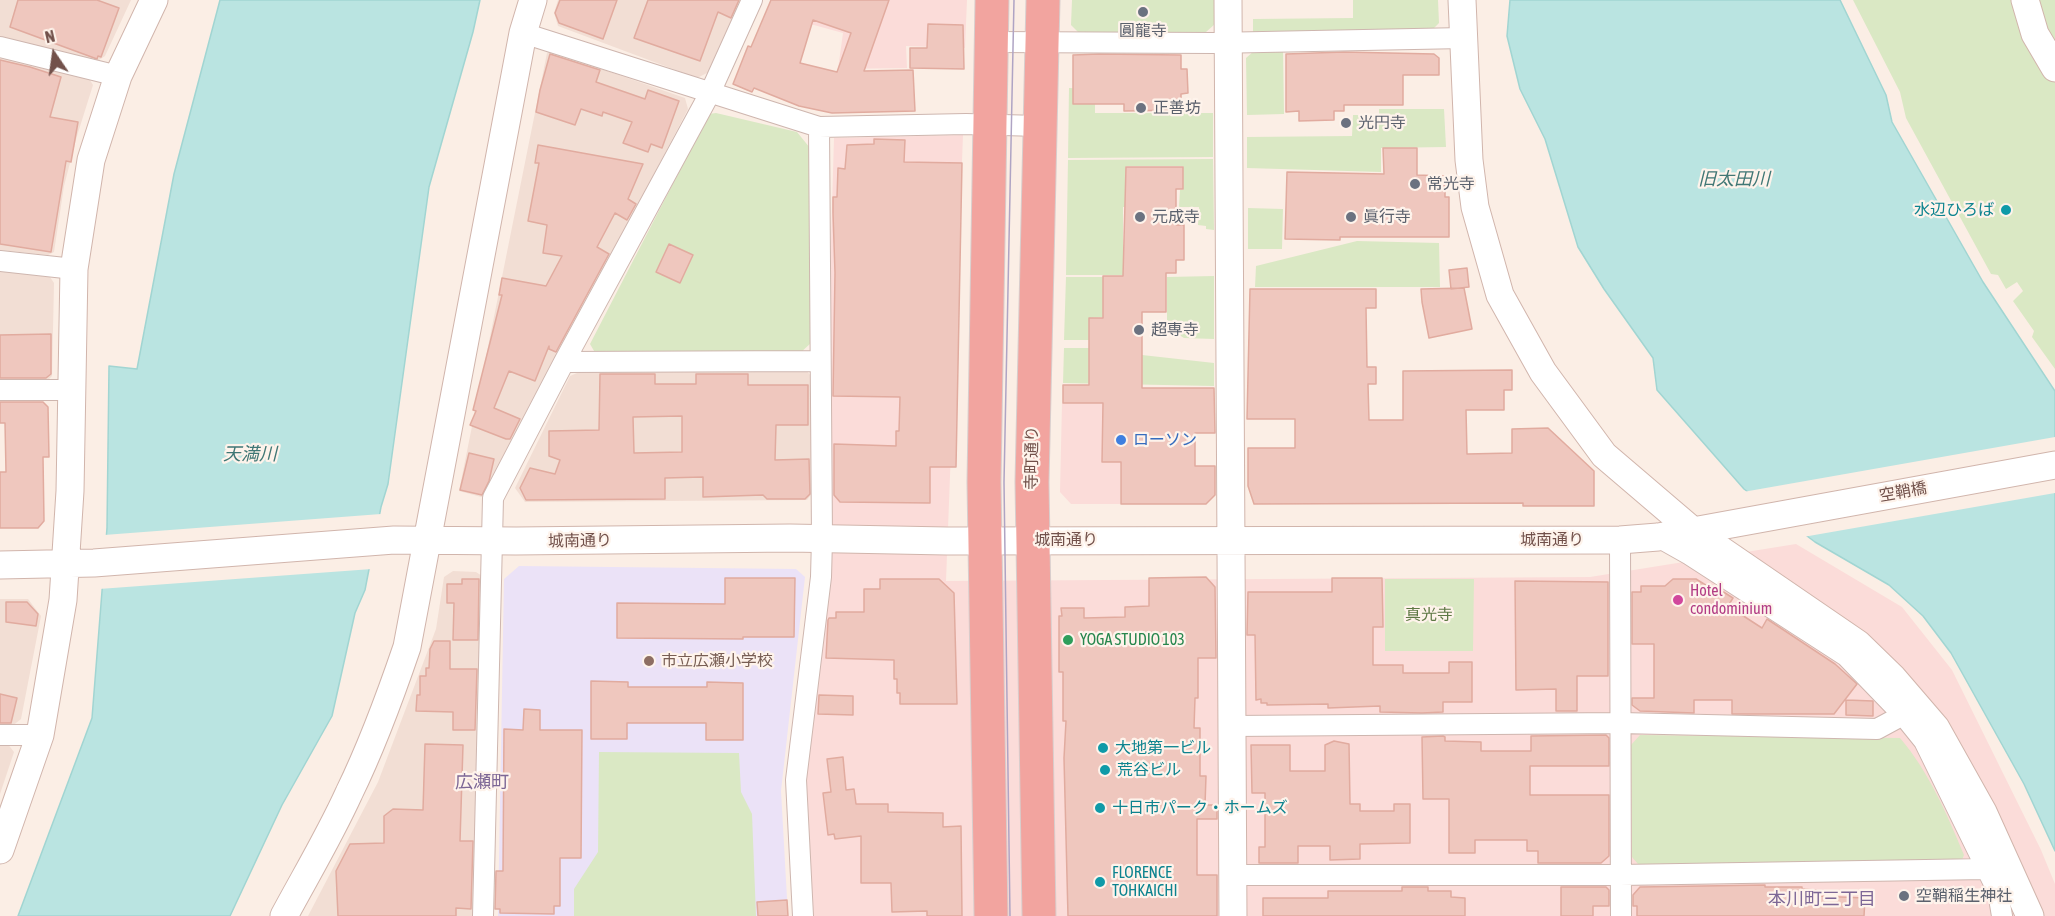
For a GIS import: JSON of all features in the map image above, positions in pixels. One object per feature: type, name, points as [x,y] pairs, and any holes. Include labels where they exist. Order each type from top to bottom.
[{"type":"highway","points":[[991,916],[985,541],[992,0]]},
{"type":"highway","name":"寺町通り","points":[[1039,916],[1032,482],[1043,0]]},
{"type":"street","points":[[0,850],[40,735],[60,621],[70,491],[74,269],[90,160],[118,76],[154,0]]},
{"type":"street","points":[[285,916],[348,796],[390,699],[407,647],[523,33],[533,0]]},
{"type":"street","points":[[483,916],[493,498],[710,93],[752,0]]},
{"type":"street","points":[[1228,0],[1233,916]]},
{"type":"street","points":[[1462,0],[1469,159],[1475,207],[1500,295],[1543,372],[1604,455],[1693,531],[1858,644],[1893,678],[1936,728],[1983,812],[2020,913]]},
{"type":"street","points":[[2025,0],[2034,34],[2055,69]]},
{"type":"street","points":[[523,33],[819,127],[990,124],[1039,126]]},
{"type":"street","points":[[992,42],[1042,44],[1464,38]]},
{"type":"street","points":[[0,47],[118,76]]},
{"type":"street","points":[[803,916],[796,780],[821,577],[822,539],[819,127]]},
{"type":"street","points":[[0,261],[74,269]]},
{"type":"street","points":[[564,362],[820,361]]},
{"type":"street","points":[[0,390],[72,390]]},
{"type":"street","name":"空鞘橋","points":[[1752,519],[2055,465]]},
{"type":"street","name":"城南通り","points":[[0,565],[65,565],[379,542],[822,539],[1620,540],[1658,537],[1752,519]]},
{"type":"street","points":[[1658,537],[1690,555],[1846,656],[1903,714],[1924,741],[1998,892],[2020,913]]},
{"type":"street","points":[[1620,540],[1621,916]]},
{"type":"street","points":[[1232,726],[1621,723],[1877,729],[1903,714]]},
{"type":"street","points":[[0,735],[40,735]]},
{"type":"street","points":[[1233,875],[1620,875],[1986,869]]},
{"type":"shaded area","points":[[0,0],[131,0],[105,56],[96,62],[0,39]]},
{"type":"shaded area","points":[[558,0],[742,0],[709,72],[697,78],[558,26],[554,13]]},
{"type":"shaded area","points":[[813,0],[967,0],[965,48],[906,46],[907,68],[838,69],[843,33],[803,22]]},
{"type":"shaded area","points":[[550,51],[685,98],[688,109],[485,498],[459,491],[547,53]]},
{"type":"shaded area","points":[[0,55],[88,77],[93,85],[64,186],[54,252],[48,255],[0,250]]},
{"type":"shaded area","points":[[963,135],[946,581],[1590,577],[1796,544],[1902,607],[1952,670],[2041,850],[2055,884],[2055,916],[804,916],[797,783],[821,584],[834,138]]},
{"type":"shaded area","points":[[0,271],[50,277],[54,283],[52,376],[46,382],[0,382]]},
{"type":"shaded area","points":[[804,368],[813,378],[813,492],[807,500],[525,502],[515,488],[570,376],[584,370]]},
{"type":"shaded area","points":[[1062,403],[1141,403],[1140,464],[1120,464],[1120,504],[1071,504],[1060,492]]},
{"type":"shaded area","name":"市立広瀬小学校","points":[[519,566],[796,569],[805,577],[781,791],[788,916],[498,916],[504,579]]},
{"type":"shaded area","points":[[453,571],[476,572],[485,578],[475,916],[308,916],[378,782],[436,629],[444,577]]},
{"type":"shaded area","points":[[0,599],[28,599],[41,616],[21,719],[11,727],[0,727]]},
{"type":"shaded area","points":[[0,743],[7,743],[14,752],[0,794]]},
{"type":"green space","name":"圓龍寺","points":[[1072,0],[1215,0],[1215,24],[1206,32],[1079,33],[1071,25]]},
{"type":"green space","points":[[1353,0],[1438,0],[1439,23],[1432,30],[1253,32],[1253,19],[1353,18]]},
{"type":"green space","name":"水辺ひろば","points":[[1853,0],[2055,0],[2055,369],[2032,337],[2034,331],[2013,301],[2023,291],[2017,282],[2006,289],[1998,275],[1991,274],[1906,118],[1900,92]]},
{"type":"green space","points":[[1283,50],[1284,114],[1247,115],[1246,58],[1254,51]]},
{"type":"green space","points":[[1069,88],[1095,89],[1095,113],[1213,113],[1213,157],[1068,158]]},
{"type":"green space","points":[[1379,109],[1444,109],[1446,147],[1381,148],[1381,172],[1247,168],[1247,137],[1352,136],[1353,115],[1379,115]]},
{"type":"green space","points":[[716,113],[797,132],[810,148],[811,343],[799,354],[597,356],[590,344],[709,114]]},
{"type":"green space","points":[[1213,159],[1214,230],[1198,225],[1199,207],[1179,207],[1180,190],[1183,190],[1183,166],[1126,166],[1126,207],[1123,207],[1123,275],[1066,275],[1068,160]]},
{"type":"green space","points":[[1248,208],[1283,209],[1282,249],[1248,249]]},
{"type":"green space","points":[[1357,241],[1439,243],[1440,287],[1255,287],[1256,266]]},
{"type":"green space","points":[[1214,276],[1214,339],[1184,338],[1167,327],[1167,277]]},
{"type":"green space","points":[[1066,277],[1103,277],[1103,317],[1089,318],[1089,340],[1064,340]]},
{"type":"green space","points":[[1064,348],[1089,348],[1089,372],[1142,372],[1142,355],[1214,363],[1214,386],[1063,383]]},
{"type":"green space","name":"真光寺","points":[[1385,579],[1474,579],[1473,651],[1385,651]]},
{"type":"green space","points":[[1640,735],[1900,738],[1929,779],[1964,855],[1961,862],[1638,864],[1632,857],[1631,745]]},
{"type":"green space","points":[[599,752],[739,753],[741,792],[752,814],[756,916],[574,916],[574,889],[598,852]]},
{"type":"water","name":"天満川","points":[[220,0],[480,0],[429,187],[388,484],[381,507],[365,590],[355,613],[332,716],[282,805],[230,916],[18,916],[92,718],[107,528],[109,366],[137,369],[174,174]]},
{"type":"water","name":"旧太田川","points":[[1510,0],[1840,0],[1886,95],[1892,122],[1983,282],[2055,391],[2055,851],[2024,784],[1951,653],[1923,616],[1889,585],[1815,542],[1744,489],[1657,390],[1653,358],[1604,289],[1578,247],[1545,139],[1520,89],[1507,36]]},
{"type":"pier","points":[[2055,437],[2055,493],[1803,537],[1743,492]]},
{"type":"pier","points":[[381,514],[372,569],[99,589],[104,535]]},
{"type":"building","points":[[18,0],[97,0],[119,8],[101,57],[98,56],[97,59],[10,27]]},
{"type":"building","points":[[560,0],[617,0],[603,39],[559,23],[555,13]]},
{"type":"building","points":[[648,0],[739,0],[731,18],[718,12],[700,61],[634,38]]},
{"type":"building","points":[[771,0],[889,0],[864,71],[913,70],[915,111],[832,113],[799,106],[754,88],[752,92],[733,84],[748,46],[751,47]],"holes":[[[813,20],[851,33],[837,72],[800,63]]]},
{"type":"building","points":[[928,24],[963,25],[964,69],[910,68],[910,48],[927,48]]},
{"type":"building","points":[[1344,52],[1434,54],[1439,58],[1439,75],[1403,75],[1403,105],[1344,105],[1344,111],[1334,111],[1334,120],[1299,121],[1299,111],[1286,112],[1286,54]]},
{"type":"building","points":[[550,54],[600,70],[596,82],[645,99],[648,90],[679,101],[662,148],[651,144],[648,152],[623,143],[632,122],[603,112],[602,116],[581,109],[575,125],[536,112]]},
{"type":"building","points":[[1073,55],[1181,55],[1181,69],[1187,69],[1188,93],[1181,94],[1181,110],[1124,111],[1124,104],[1073,104]]},
{"type":"building","points":[[0,60],[61,77],[50,117],[78,122],[71,162],[66,161],[51,252],[0,244]]},
{"type":"building","points":[[874,139],[905,140],[904,162],[962,163],[956,467],[930,467],[930,503],[840,502],[834,495],[834,444],[896,446],[896,431],[899,431],[900,397],[833,396],[835,273],[833,197],[837,197],[838,168],[845,169],[847,145],[874,144]]},
{"type":"building","points":[[538,145],[643,164],[628,199],[636,204],[627,220],[615,213],[597,247],[609,254],[556,352],[549,349],[549,346],[535,381],[509,371],[494,408],[520,419],[510,439],[506,439],[470,425],[476,411],[473,410],[502,295],[499,295],[502,278],[546,286],[562,256],[543,253],[547,225],[528,221],[539,163],[535,163]]},
{"type":"building","points":[[1383,148],[1417,148],[1417,175],[1445,176],[1445,197],[1449,197],[1449,237],[1285,239],[1287,172],[1384,174]]},
{"type":"building","points":[[1126,167],[1183,167],[1183,189],[1176,189],[1176,225],[1184,225],[1184,260],[1176,260],[1176,273],[1166,273],[1166,312],[1142,312],[1142,388],[1214,388],[1215,433],[1195,433],[1195,466],[1215,466],[1215,495],[1206,504],[1121,504],[1121,462],[1102,462],[1103,403],[1063,403],[1063,385],[1089,385],[1089,318],[1103,318],[1103,276],[1123,276]]},
{"type":"building","points":[[669,244],[693,255],[680,283],[656,272]]},
{"type":"building","points":[[1467,268],[1469,287],[1451,289],[1449,270]]},
{"type":"building","points":[[1464,288],[1472,329],[1429,338],[1421,289]]},
{"type":"building","points":[[1250,289],[1376,289],[1376,308],[1366,308],[1367,367],[1376,367],[1376,384],[1368,384],[1369,420],[1403,420],[1403,371],[1512,370],[1512,390],[1504,390],[1504,410],[1466,410],[1467,454],[1512,453],[1512,429],[1548,428],[1594,471],[1594,506],[1523,506],[1523,503],[1254,504],[1248,486],[1248,448],[1295,448],[1295,419],[1247,419]]},
{"type":"building","points":[[51,334],[51,374],[46,378],[0,378],[0,335]]},
{"type":"building","points":[[600,374],[655,374],[655,384],[696,384],[696,374],[748,374],[748,385],[808,385],[808,425],[776,425],[775,460],[809,459],[810,494],[805,499],[767,499],[763,495],[703,497],[703,477],[665,478],[665,499],[526,500],[520,488],[530,468],[555,474],[560,460],[549,456],[549,431],[599,430]],"holes":[[[682,416],[682,452],[634,453],[633,417]]]},
{"type":"building","points":[[0,402],[43,402],[48,407],[49,457],[43,457],[44,521],[38,528],[0,528],[0,472],[6,472],[5,423],[0,423]]},
{"type":"building","points":[[469,453],[494,459],[489,481],[482,495],[460,490]]},
{"type":"building","points":[[1206,577],[1215,587],[1216,658],[1198,658],[1198,698],[1195,698],[1194,728],[1200,728],[1200,776],[1206,776],[1205,805],[1217,805],[1217,819],[1197,819],[1197,875],[1217,875],[1217,916],[1068,916],[1064,758],[1066,721],[1063,721],[1063,672],[1059,672],[1061,608],[1084,608],[1084,618],[1125,617],[1125,607],[1149,606],[1149,578]]},
{"type":"building","points":[[725,578],[795,578],[794,637],[617,638],[617,603],[725,604]]},
{"type":"building","points":[[1332,578],[1382,578],[1383,627],[1373,627],[1373,665],[1403,665],[1403,673],[1449,673],[1449,662],[1472,662],[1472,702],[1443,702],[1443,712],[1422,713],[1380,712],[1380,706],[1328,708],[1328,704],[1267,705],[1267,703],[1261,703],[1261,699],[1256,700],[1255,635],[1247,635],[1248,592],[1332,592]]},
{"type":"building","points":[[462,579],[479,579],[478,640],[453,640],[454,603],[447,603],[447,584],[462,584]]},
{"type":"building","points":[[880,579],[939,579],[954,593],[957,704],[900,704],[897,679],[894,679],[894,660],[826,658],[829,618],[836,618],[836,612],[864,612],[864,589],[880,589]]},
{"type":"building","points":[[1673,579],[1696,579],[1712,589],[1714,586],[1733,598],[1728,606],[1762,628],[1767,619],[1835,664],[1857,684],[1834,714],[1732,714],[1732,700],[1694,700],[1694,713],[1640,711],[1632,705],[1632,698],[1654,698],[1654,644],[1632,644],[1632,592],[1641,592],[1641,586],[1665,586]]},
{"type":"building","points":[[1515,581],[1608,582],[1608,676],[1577,676],[1577,711],[1556,711],[1556,689],[1516,690]]},
{"type":"building","points":[[6,602],[27,602],[38,614],[36,626],[6,622]]},
{"type":"building","points":[[434,641],[450,641],[450,669],[477,669],[475,730],[453,730],[453,712],[416,711],[417,695],[420,695],[420,676],[426,676],[430,649]]},
{"type":"building","points":[[591,681],[628,682],[628,687],[707,687],[707,682],[743,683],[743,740],[706,740],[706,723],[627,723],[627,739],[591,739]]},
{"type":"building","points":[[0,694],[17,698],[11,723],[0,723]]},
{"type":"building","points":[[819,695],[853,696],[853,715],[818,714]]},
{"type":"building","points":[[1846,700],[1873,701],[1873,716],[1846,715]]},
{"type":"building","points":[[524,709],[540,710],[540,730],[582,730],[581,858],[560,858],[560,906],[554,906],[554,914],[500,913],[500,909],[495,909],[496,871],[503,871],[504,729],[523,730]]},
{"type":"building","points":[[1606,735],[1609,738],[1609,766],[1530,766],[1530,795],[1609,795],[1609,856],[1601,863],[1538,863],[1538,851],[1527,851],[1527,840],[1475,840],[1475,853],[1449,853],[1449,799],[1423,799],[1422,737],[1443,736],[1445,741],[1481,742],[1481,751],[1531,751],[1531,736]]},
{"type":"building","points":[[1334,741],[1349,744],[1350,804],[1360,804],[1360,811],[1394,811],[1394,804],[1410,804],[1410,843],[1360,844],[1360,859],[1330,860],[1330,846],[1298,846],[1298,863],[1259,863],[1259,847],[1265,847],[1265,793],[1252,793],[1251,745],[1290,745],[1290,771],[1325,771],[1325,745]]},
{"type":"building","points":[[425,744],[463,745],[460,841],[473,841],[471,909],[456,908],[456,916],[338,916],[336,871],[350,844],[384,843],[384,816],[393,809],[423,810]]},
{"type":"building","points":[[843,757],[846,790],[854,789],[856,804],[888,804],[888,812],[943,813],[943,827],[961,826],[962,916],[927,916],[927,911],[892,912],[891,883],[861,883],[861,836],[835,839],[834,834],[828,835],[823,793],[831,792],[827,759]]},
{"type":"building","points":[[1765,885],[1765,887],[1802,887],[1802,889],[1816,890],[1816,896],[1865,898],[1864,916],[1637,916],[1637,906],[1633,906],[1633,895],[1640,887]]},
{"type":"building","points":[[1402,887],[1428,887],[1428,891],[1451,891],[1451,897],[1465,898],[1465,916],[1263,916],[1263,898],[1328,898],[1328,891],[1402,891]]},
{"type":"building","points":[[1561,887],[1606,887],[1609,890],[1609,906],[1593,906],[1593,916],[1561,916]]},
{"type":"building","points":[[787,900],[788,916],[758,916],[757,902]]},
{"type":"tram line","points":[[1010,916],[1004,482],[1014,0]]},
{"type":"place","name":"圓龍寺","points":[[1143,12]]},
{"type":"place","name":"正善坊","points":[[1141,108]]},
{"type":"place","name":"光円寺","points":[[1346,123]]},
{"type":"place","name":"常光寺","points":[[1415,184]]},
{"type":"place","name":"水辺ひろば","points":[[2006,210]]},
{"type":"place","name":"元成寺","points":[[1140,217]]},
{"type":"place","name":"眞行寺","points":[[1351,217]]},
{"type":"place","name":"超専寺","points":[[1139,330]]},
{"type":"place","name":"ローソン","points":[[1121,440]]},
{"type":"place","name":"Hotel condominium","points":[[1678,600]]},
{"type":"place","name":"YOGA STUDIO 103","points":[[1068,640]]},
{"type":"place","name":"市立広瀬小学校","points":[[649,661]]},
{"type":"place","name":"大地第一ビル","points":[[1103,748]]},
{"type":"place","name":"荒谷ビル","points":[[1105,770]]},
{"type":"place","name":"十日市パーク・ホームズ","points":[[1100,808]]},
{"type":"place","name":"FLORENCE TOHKAICHI","points":[[1100,882]]},
{"type":"place","name":"空鞘稲生神社","points":[[1904,896]]},
{"type":"district","name":"広瀬町","points":[[482,782]]},
{"type":"district","name":"本川町三丁目","points":[[1822,899]]}]
